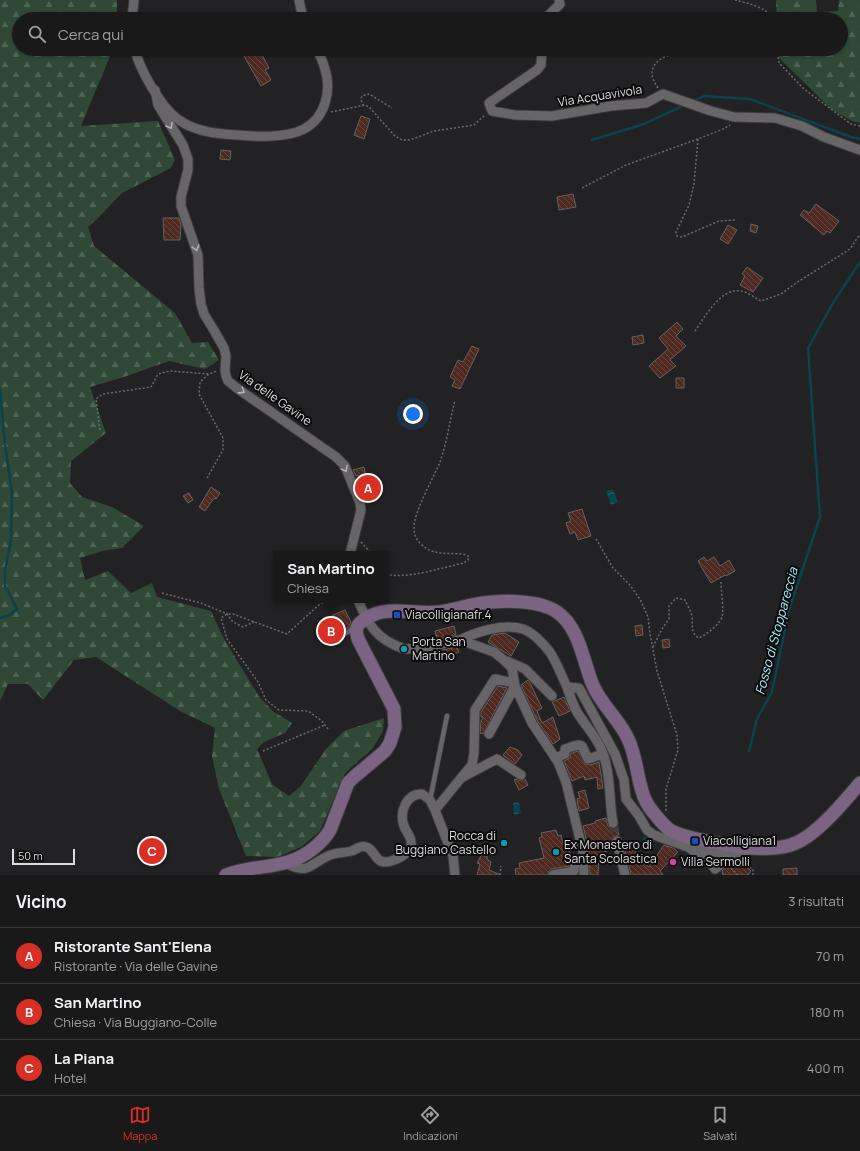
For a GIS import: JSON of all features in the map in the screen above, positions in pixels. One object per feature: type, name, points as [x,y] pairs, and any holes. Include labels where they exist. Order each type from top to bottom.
[{"type":"street","points":[[133,12],[134,0]]},
{"type":"street","points":[[299,0],[302,12]]},
{"type":"street","points":[[552,12],[560,4],[559,0]]},
{"type":"street","name":"Via delle Gavine","points":[[137,56],[142,69],[168,109],[178,120],[200,130],[223,134],[250,136],[281,135],[295,132],[310,125],[323,112]]},
{"type":"street","points":[[320,56],[326,70],[328,81],[327,98],[323,112]]},
{"type":"street","points":[[491,110],[490,103],[493,100],[537,70],[540,65],[541,56]]},
{"type":"street","name":"Via delle Gavine","points":[[155,90],[158,105],[183,145],[188,159],[188,170],[181,197],[181,206],[198,255],[199,288],[202,309],[224,348],[226,356],[225,370],[228,381],[336,457],[345,466],[360,503],[361,510],[351,551]]},
{"type":"street","points":[[663,94],[711,111],[742,117],[775,118],[802,126],[824,137],[860,150]]},
{"type":"street","name":"Via Acquavivola","points":[[491,110],[515,114],[552,116],[611,106],[646,103],[663,94]]},
{"type":"street","points":[[226,875],[285,863],[307,853],[328,834],[334,823],[348,784],[354,777],[385,751],[390,743],[395,727],[394,709],[358,639],[356,631],[361,623],[384,611],[437,612],[483,603],[510,601],[535,604],[549,608],[558,612],[569,624],[578,640],[597,695],[623,729],[629,741],[641,790],[648,805],[666,826],[684,841],[704,854],[710,862],[713,872],[738,852]]},
{"type":"street","points":[[358,603],[361,623]]},
{"type":"street","points":[[361,623],[370,626],[382,638],[404,649],[423,648],[460,640],[490,629],[513,627],[523,629],[531,633],[548,651],[554,660],[567,687],[576,711],[603,754],[608,774],[610,807],[613,823]]},
{"type":"street","points":[[460,640],[494,652],[512,668],[514,683],[532,723],[555,758],[566,782],[583,852],[584,875]]},
{"type":"street","points":[[505,661],[525,669],[552,696]]},
{"type":"street","points":[[435,810],[472,765],[474,753],[475,710],[479,703],[495,679],[514,683]]},
{"type":"street","points":[[489,734],[514,683]]},
{"type":"street","points":[[567,687],[579,688],[604,731],[621,768],[626,799],[639,816],[647,830],[654,835],[738,852]]},
{"type":"street","points":[[555,758],[565,754],[566,749],[579,745],[582,746],[588,759],[603,754]]},
{"type":"street","points":[[460,778],[497,759],[521,775]]},
{"type":"street","points":[[704,854],[760,850],[790,845],[798,842],[832,814],[860,783]]},
{"type":"street","points":[[285,863],[298,870],[307,870],[327,856],[348,852],[363,846],[368,847],[381,861],[385,862],[402,856],[410,850],[412,845],[410,837],[404,827],[403,811],[410,799],[418,794],[422,794],[430,800],[435,810],[453,856],[455,875]]},
{"type":"street","points":[[617,841],[625,875]]},
{"type":"street","points":[[553,875],[574,871],[575,862]]},
{"type":"lane","points":[[342,635],[361,623]]},
{"type":"lane","points":[[430,800],[447,716]]},
{"type":"path","points":[[735,0],[748,3],[770,12]]},
{"type":"path","points":[[663,94],[655,83],[652,75],[653,68],[658,60],[666,56]]},
{"type":"path","points":[[778,56],[779,63],[804,89],[851,124],[860,126]]},
{"type":"path","points":[[363,106],[361,99],[362,96],[370,94],[392,108]]},
{"type":"path","points":[[323,112],[335,112],[363,106],[369,107],[395,136],[402,140],[410,140],[434,131],[474,125],[491,110]]},
{"type":"path","points":[[582,188],[626,165],[723,129],[742,117]]},
{"type":"path","points":[[698,139],[694,184],[689,205],[676,232],[678,236],[682,237],[718,221],[735,220]]},
{"type":"path","points":[[696,331],[716,303],[727,292],[741,290],[761,301],[781,294],[850,249],[860,234]]},
{"type":"path","points":[[100,430],[96,399],[103,394],[151,387],[158,374],[170,371],[209,374],[225,370]]},
{"type":"path","points":[[207,478],[223,450],[223,438],[199,394],[200,382],[209,374]]},
{"type":"path","points":[[389,575],[392,576],[420,572],[464,564],[468,560],[469,557],[464,554],[436,553],[428,549],[418,541],[415,535],[414,527],[417,516],[440,461],[455,400]]},
{"type":"path","points":[[596,539],[613,568],[629,584],[640,599],[648,617],[657,671],[677,735],[678,750],[666,789],[667,813]]},
{"type":"path","points":[[354,540],[360,541],[369,551]]},
{"type":"path","points":[[653,647],[669,619],[669,606],[676,598],[685,600],[692,615],[693,632],[696,636],[699,638],[713,629],[722,616],[721,582]]},
{"type":"path","points":[[162,593],[201,602],[227,614],[233,614],[287,634],[321,603]]},
{"type":"path","points":[[227,614],[233,622],[243,627],[254,622]]},
{"type":"path","points":[[227,614],[221,618],[227,639],[258,682],[266,700],[279,710],[308,711],[322,721],[328,729]]},
{"type":"path","points":[[263,751],[325,725]]},
{"type":"path","points":[[738,852],[753,870],[753,875]]},
{"type":"path","points":[[724,862],[738,875]]},
{"type":"path","points":[[500,875],[501,866]]},
{"type":"green space","points":[[0,0],[117,0],[117,12],[12,12],[12,56],[110,56],[81,126],[158,121],[175,160],[171,168],[122,193],[88,227],[94,246],[175,313],[192,343],[208,342],[219,360],[205,369],[169,361],[90,387],[106,433],[71,461],[70,483],[82,497],[112,507],[144,526],[122,548],[102,551],[80,558],[85,580],[108,571],[131,593],[152,583],[157,597],[211,611],[224,639],[260,698],[274,712],[292,723],[285,733],[264,742],[257,749],[272,784],[289,796],[300,787],[326,749],[344,731],[384,718],[383,731],[373,748],[345,773],[320,831],[301,847],[277,857],[246,856],[219,789],[212,756],[215,728],[180,711],[96,657],[74,660],[43,700],[28,684],[8,684],[0,701]]},
{"type":"green space","points":[[776,0],[816,0],[817,12],[777,12]]},
{"type":"green space","points":[[839,0],[860,0],[860,123],[852,121],[831,109],[779,58],[779,56],[848,56],[848,12],[817,12],[838,11]]},
{"type":"water","points":[[613,489],[618,502],[611,505],[606,491]]},
{"type":"water","points":[[519,802],[521,813],[514,815],[513,803]]},
{"type":"water","points":[[645,836],[654,846],[648,853],[642,838]]},
{"type":"building","points":[[244,56],[263,56],[269,68],[265,70],[271,80],[261,86]]},
{"type":"building","points":[[361,116],[370,119],[364,139],[354,135]]},
{"type":"building","points":[[221,150],[231,151],[230,160],[220,159]]},
{"type":"building","points":[[573,194],[576,207],[559,210],[557,197]]},
{"type":"building","points":[[816,204],[839,221],[830,233],[827,231],[824,235],[800,215],[804,210],[809,213]]},
{"type":"building","points":[[163,218],[179,218],[181,225],[180,240],[164,240]]},
{"type":"building","points":[[751,224],[758,226],[756,233],[750,231]]},
{"type":"building","points":[[728,225],[737,230],[728,244],[720,239]]},
{"type":"building","points":[[747,267],[763,278],[753,292],[740,285],[745,276],[742,274]]},
{"type":"building","points":[[677,322],[683,329],[676,336],[686,346],[670,360],[676,366],[660,378],[649,366],[668,349],[659,338]]},
{"type":"building","points":[[643,335],[644,343],[633,345],[632,337]]},
{"type":"building","points":[[472,346],[479,349],[460,389],[452,386],[455,380],[450,377],[458,360],[463,362]]},
{"type":"building","points":[[676,378],[684,378],[684,388],[676,388]]},
{"type":"building","points":[[364,467],[370,495],[364,497],[358,475],[356,476],[353,470]]},
{"type":"building","points":[[211,487],[220,493],[216,499],[214,498],[205,511],[199,507]]},
{"type":"building","points":[[189,493],[193,500],[188,503],[183,496]]},
{"type":"building","points":[[582,509],[591,536],[578,540],[575,532],[570,534],[566,523],[571,521],[568,513]]},
{"type":"building","points":[[704,557],[707,561],[714,557],[720,566],[729,560],[735,571],[711,583],[698,561]]},
{"type":"building","points":[[345,610],[351,622],[349,627],[340,632],[334,640],[322,628],[322,624],[333,620],[331,616]]},
{"type":"building","points":[[642,625],[643,635],[636,636],[635,626]]},
{"type":"building","points":[[454,626],[456,635],[437,639],[435,631]]},
{"type":"building","points":[[505,633],[519,642],[511,656],[488,642],[492,635]]},
{"type":"building","points":[[669,639],[670,647],[663,648],[662,640]]},
{"type":"building","points":[[457,647],[459,652],[442,659],[437,651]]},
{"type":"building","points":[[528,680],[542,708],[537,711],[542,723],[553,717],[560,739],[553,744],[537,720],[521,685]]},
{"type":"building","points":[[498,686],[507,688],[483,734],[480,733],[481,721],[483,718],[481,717],[481,712]]},
{"type":"building","points":[[564,697],[570,711],[559,716],[552,702]]},
{"type":"building","points":[[510,747],[518,750],[522,755],[515,764],[503,755]]},
{"type":"building","points":[[578,751],[585,764],[590,765],[599,762],[603,788],[598,789],[597,777],[585,780],[584,776],[572,781],[564,761],[570,758],[571,753]]},
{"type":"building","points":[[517,779],[521,781],[525,779],[528,785],[519,790],[514,780]]},
{"type":"building","points":[[585,790],[589,808],[579,811],[577,799],[580,798],[578,792]]},
{"type":"building","points":[[606,818],[608,826],[611,829],[617,828],[619,835],[613,837],[611,843],[605,844],[607,851],[599,854],[598,875],[590,875],[589,851],[583,826]]},
{"type":"building","name":"Ex Monastero di Santa Scolastica","points":[[556,830],[558,836],[561,835],[563,843],[566,842],[567,846],[568,845],[571,858],[569,866],[552,869],[547,875],[516,875],[515,869],[520,868],[519,863],[544,858],[539,838],[542,837],[541,833]]},
{"type":"building","points":[[152,839],[161,862],[150,866],[141,843]]},
{"type":"building","points":[[632,842],[640,865],[645,864],[649,867],[664,845],[673,848],[678,852],[660,871],[663,875],[631,875],[624,846]]},
{"type":"building","points":[[482,854],[487,856],[487,859],[491,862],[489,870],[501,875],[477,875],[480,864],[477,863]]},
{"type":"building","points":[[738,859],[751,871],[748,875],[723,875],[722,871],[726,867],[728,869],[735,860]]},
{"type":"building","points":[[797,868],[797,875],[783,875],[783,869]]},
{"type":"waterway","points":[[696,100],[704,96],[750,99],[860,139]]},
{"type":"waterway","points":[[592,140],[644,124],[680,107]]},
{"type":"waterway","name":"Fosso di Stoppareccia","points":[[749,751],[757,719],[772,692],[789,610],[820,517],[808,348],[833,303],[860,262]]},
{"type":"waterway","points":[[0,389],[5,445],[12,493],[11,540],[5,571],[5,586],[17,609],[10,615],[0,618]]},
{"type":"tunnel","points":[[613,823],[617,841]]},
{"type":"place","name":"Ristorante Sant'Elena","points":[[368,488]]},
{"type":"place","name":"Viacolligianafr.4","points":[[397,615]]},
{"type":"place","name":"San Martino","points":[[331,631]]},
{"type":"place","name":"Porta San Martino","points":[[404,649]]},
{"type":"place","name":"Viacolligiana1","points":[[695,841]]},
{"type":"place","name":"Rocca di Buggiano Castello","points":[[504,843]]},
{"type":"place","name":"La Piana","points":[[152,851]]},
{"type":"place","name":"Ex Monastero di Santa Scolastica","points":[[556,852]]},
{"type":"place","name":"Villa Sermolli","points":[[673,862]]}]
